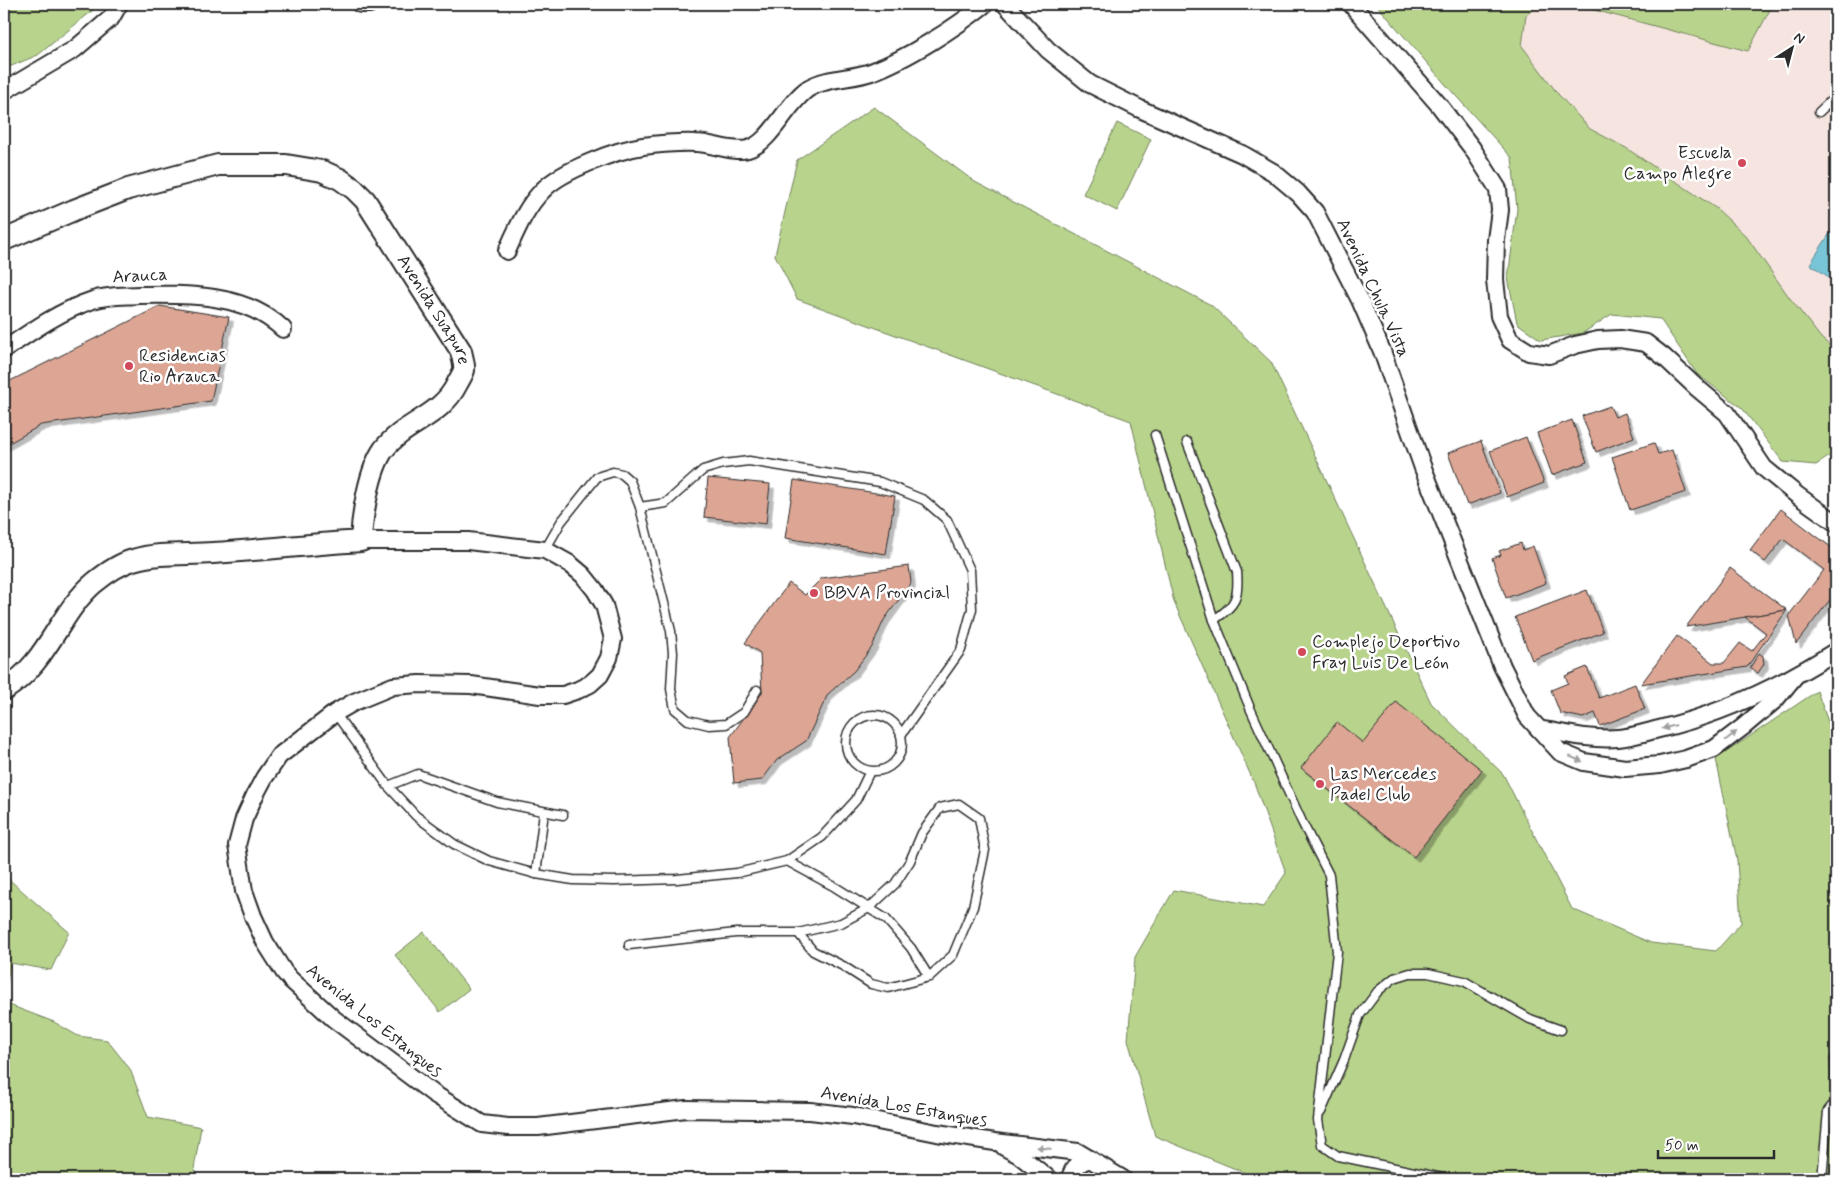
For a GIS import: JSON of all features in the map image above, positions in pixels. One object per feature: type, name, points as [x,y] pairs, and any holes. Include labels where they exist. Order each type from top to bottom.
[{"type":"street","points":[[4,91],[75,49],[111,18],[119,4]]},
{"type":"street","points":[[360,4],[370,4]]},
{"type":"street","points":[[507,251],[524,213],[544,189],[569,171],[641,146],[697,142],[727,148],[748,148],[766,138],[789,106],[810,88],[838,78],[871,72],[902,57],[965,20],[985,4]]},
{"type":"street","name":"Avenida Chula Vista","points":[[1005,4],[1048,50],[1090,84],[1140,109],[1242,154],[1273,172],[1298,193],[1315,212],[1360,300],[1382,351],[1423,468],[1502,666],[1527,716],[1560,752],[1584,762],[1626,768],[1686,759],[1714,749],[1744,727],[1775,700],[1795,676]]},
{"type":"street","points":[[1351,4],[1439,105],[1472,148],[1498,189],[1500,210],[1496,240],[1495,280],[1499,316],[1510,340],[1529,352],[1549,355],[1575,345],[1598,340],[1646,343],[1728,414],[1764,468],[1836,523]]},
{"type":"street","name":"Avenida Suapure","points":[[4,240],[128,189],[218,165],[259,164],[303,167],[322,171],[340,179],[354,189],[365,200],[461,352],[464,370],[454,391],[441,406],[402,433],[384,450],[374,472],[362,516],[361,541]]},
{"type":"street","name":"Arauca","points":[[4,350],[59,314],[96,299],[118,296],[168,294],[202,296],[256,309],[272,318],[283,329]]},
{"type":"street","name":"Avenida Los Estanques","points":[[361,541],[468,540],[546,550],[570,564],[583,575],[595,590],[604,605],[613,639],[609,658],[600,675],[590,684],[578,690],[563,695],[540,696],[472,685],[419,684],[393,686],[354,702],[335,713],[279,756],[255,795],[244,819],[237,844],[244,891],[253,916],[266,942],[291,980],[334,1019],[434,1094],[482,1124],[508,1127],[538,1127],[686,1109],[810,1111],[853,1116],[995,1142],[1078,1152],[1123,1179]]},
{"type":"street","points":[[4,690],[29,671],[73,608],[93,584],[114,569],[132,560],[160,554],[211,553],[361,541]]},
{"type":"street","name":"Avenida Chula Vista","points":[[1539,729],[1586,738],[1620,738],[1700,718],[1772,689],[1836,651]]},
{"type":"street","name":"Avenida Los Estanques","points":[[995,1142],[1020,1155],[1049,1179]]},
{"type":"street","points":[[1070,1179],[1071,1172],[1077,1166],[1090,1159]]},
{"type":"lane","points":[[1819,112],[1836,96]]},
{"type":"lane","points":[[1155,435],[1214,620],[1250,708],[1302,822],[1329,875],[1337,952],[1318,1120],[1322,1145],[1338,1156],[1447,1179]]},
{"type":"lane","points":[[1186,442],[1237,572],[1238,591],[1233,604],[1214,620]]},
{"type":"lane","points":[[640,507],[666,503],[703,470],[723,464],[749,462],[880,482],[924,500],[947,520],[970,570],[972,608],[961,650],[901,734]]},
{"type":"lane","points":[[546,550],[561,522],[596,477],[613,472],[622,474],[630,481],[640,507],[671,631],[673,653],[671,689],[675,709],[688,720],[709,725],[726,724],[744,712],[757,690]]},
{"type":"lane","points":[[335,713],[388,786],[416,816],[454,844],[489,862],[536,874],[573,880],[677,879],[737,873],[787,861],[822,837],[856,800],[870,771]]},
{"type":"lane","points":[[877,714],[887,717],[894,722],[901,734],[903,744],[898,759],[891,766],[881,770],[870,771],[861,768],[852,761],[847,752],[846,738],[852,725],[866,716],[877,714]]},
{"type":"lane","points":[[388,786],[418,774],[497,802],[563,815]]},
{"type":"lane","points":[[629,946],[736,933],[798,933],[841,923],[869,908],[895,884],[910,861],[922,833],[940,808],[959,804],[979,818],[985,850],[973,907],[953,955],[929,977],[888,988],[871,984],[843,966],[813,951],[798,933]]},
{"type":"lane","points":[[536,874],[544,812]]},
{"type":"lane","points":[[787,861],[886,919],[911,948],[929,977]]},
{"type":"lane","points":[[1318,1120],[1344,1060],[1360,1015],[1378,991],[1394,978],[1410,973],[1428,973],[1464,981],[1530,1019],[1561,1030]]},
{"type":"lane","points":[[1835,1059],[1836,1079]]},
{"type":"lane","points":[[1822,1179],[1828,1111],[1832,1106],[1836,1105]]},
{"type":"shaded area","name":"Escuela Campo Alegre","points":[[1540,4],[1572,4],[1748,51],[1773,4],[1836,4],[1836,351],[1821,338],[1746,236],[1717,209],[1626,148],[1590,129],[1558,94],[1522,46],[1525,15]]},
{"type":"green space","points":[[4,4],[97,4],[92,11],[38,55],[4,69]]},
{"type":"green space","points":[[1376,4],[1540,4],[1526,15],[1522,46],[1558,94],[1590,129],[1626,148],[1717,209],[1746,236],[1821,338],[1836,351],[1836,452],[1816,465],[1783,462],[1742,408],[1697,374],[1660,319],[1612,314],[1583,333],[1541,340],[1517,323],[1508,278],[1517,209],[1512,158]]},
{"type":"green space","points":[[1572,4],[1773,4],[1748,51]]},
{"type":"green space","name":"Complejo Deportivo Fray Luis De León","points":[[874,107],[975,182],[1211,305],[1271,362],[1431,703],[1503,774],[1572,909],[1651,943],[1716,951],[1741,923],[1737,860],[1716,759],[1817,691],[1836,744],[1836,1179],[1260,1179],[1155,1136],[1128,1040],[1135,957],[1174,890],[1263,907],[1286,873],[1255,785],[1174,602],[1131,421],[797,299],[775,255],[797,160]]},
{"type":"green space","points":[[1117,123],[1151,139],[1117,211],[1083,194]]},
{"type":"green space","points":[[4,875],[69,932],[51,970],[10,963],[4,1001]]},
{"type":"green space","points":[[424,932],[469,989],[440,1012],[395,955]]},
{"type":"green space","points":[[4,1003],[54,1022],[78,1036],[107,1040],[130,1069],[148,1117],[201,1127],[194,1169],[201,1179],[4,1179]]},
{"type":"water","points":[[1836,224],[1836,282],[1810,264]]},
{"type":"building","name":"Residencias Rio Arauca","points":[[160,306],[229,317],[211,401],[41,425],[4,446],[4,384]]},
{"type":"building","points":[[1610,406],[1615,417],[1625,413],[1634,437],[1596,452],[1582,416]]},
{"type":"building","points":[[1572,420],[1587,462],[1552,475],[1537,433]]},
{"type":"building","points":[[1526,437],[1544,483],[1507,497],[1490,451]]},
{"type":"building","points":[[1481,441],[1500,493],[1467,505],[1448,453]]},
{"type":"building","points":[[1654,443],[1658,454],[1672,450],[1686,492],[1630,510],[1612,457]]},
{"type":"building","points":[[708,478],[770,484],[766,524],[704,517]]},
{"type":"building","points":[[794,480],[895,496],[886,554],[785,538]]},
{"type":"building","points":[[1781,509],[1836,551],[1836,592],[1796,644],[1789,615],[1824,570],[1783,539],[1765,562],[1750,550]]},
{"type":"building","points":[[1521,543],[1523,550],[1533,546],[1546,583],[1506,598],[1492,558],[1501,555],[1499,551]]},
{"type":"building","points":[[909,566],[911,583],[884,620],[872,647],[854,671],[828,694],[806,741],[777,760],[762,780],[734,783],[730,737],[762,693],[760,653],[745,643],[789,583],[805,595],[822,578]]},
{"type":"building","points":[[1730,568],[1787,610],[1686,627]]},
{"type":"building","points":[[1587,590],[1603,632],[1532,660],[1515,617]]},
{"type":"building","points":[[1787,610],[1747,667],[1641,684],[1677,636],[1713,663],[1724,663],[1740,643],[1752,651],[1766,633],[1745,617]]},
{"type":"building","points":[[1759,653],[1763,656],[1764,664],[1758,673],[1750,668]]},
{"type":"building","points":[[1587,667],[1599,698],[1635,684],[1645,709],[1600,726],[1595,713],[1583,718],[1560,713],[1551,690],[1568,683],[1565,676]]},
{"type":"building","points":[[1396,702],[1482,770],[1414,857],[1301,768],[1337,722],[1363,743]]},
{"type":"place","name":"Escuela Campo Alegre","points":[[1742,163]]},
{"type":"place","name":"Residencias Rio Arauca","points":[[129,366]]},
{"type":"place","name":"BBVA Provincial","points":[[814,593]]},
{"type":"place","name":"Complejo Deportivo Fray Luis De León","points":[[1302,652]]},
{"type":"place","name":"Las Mercedes Padel Club","points":[[1320,784]]}]
